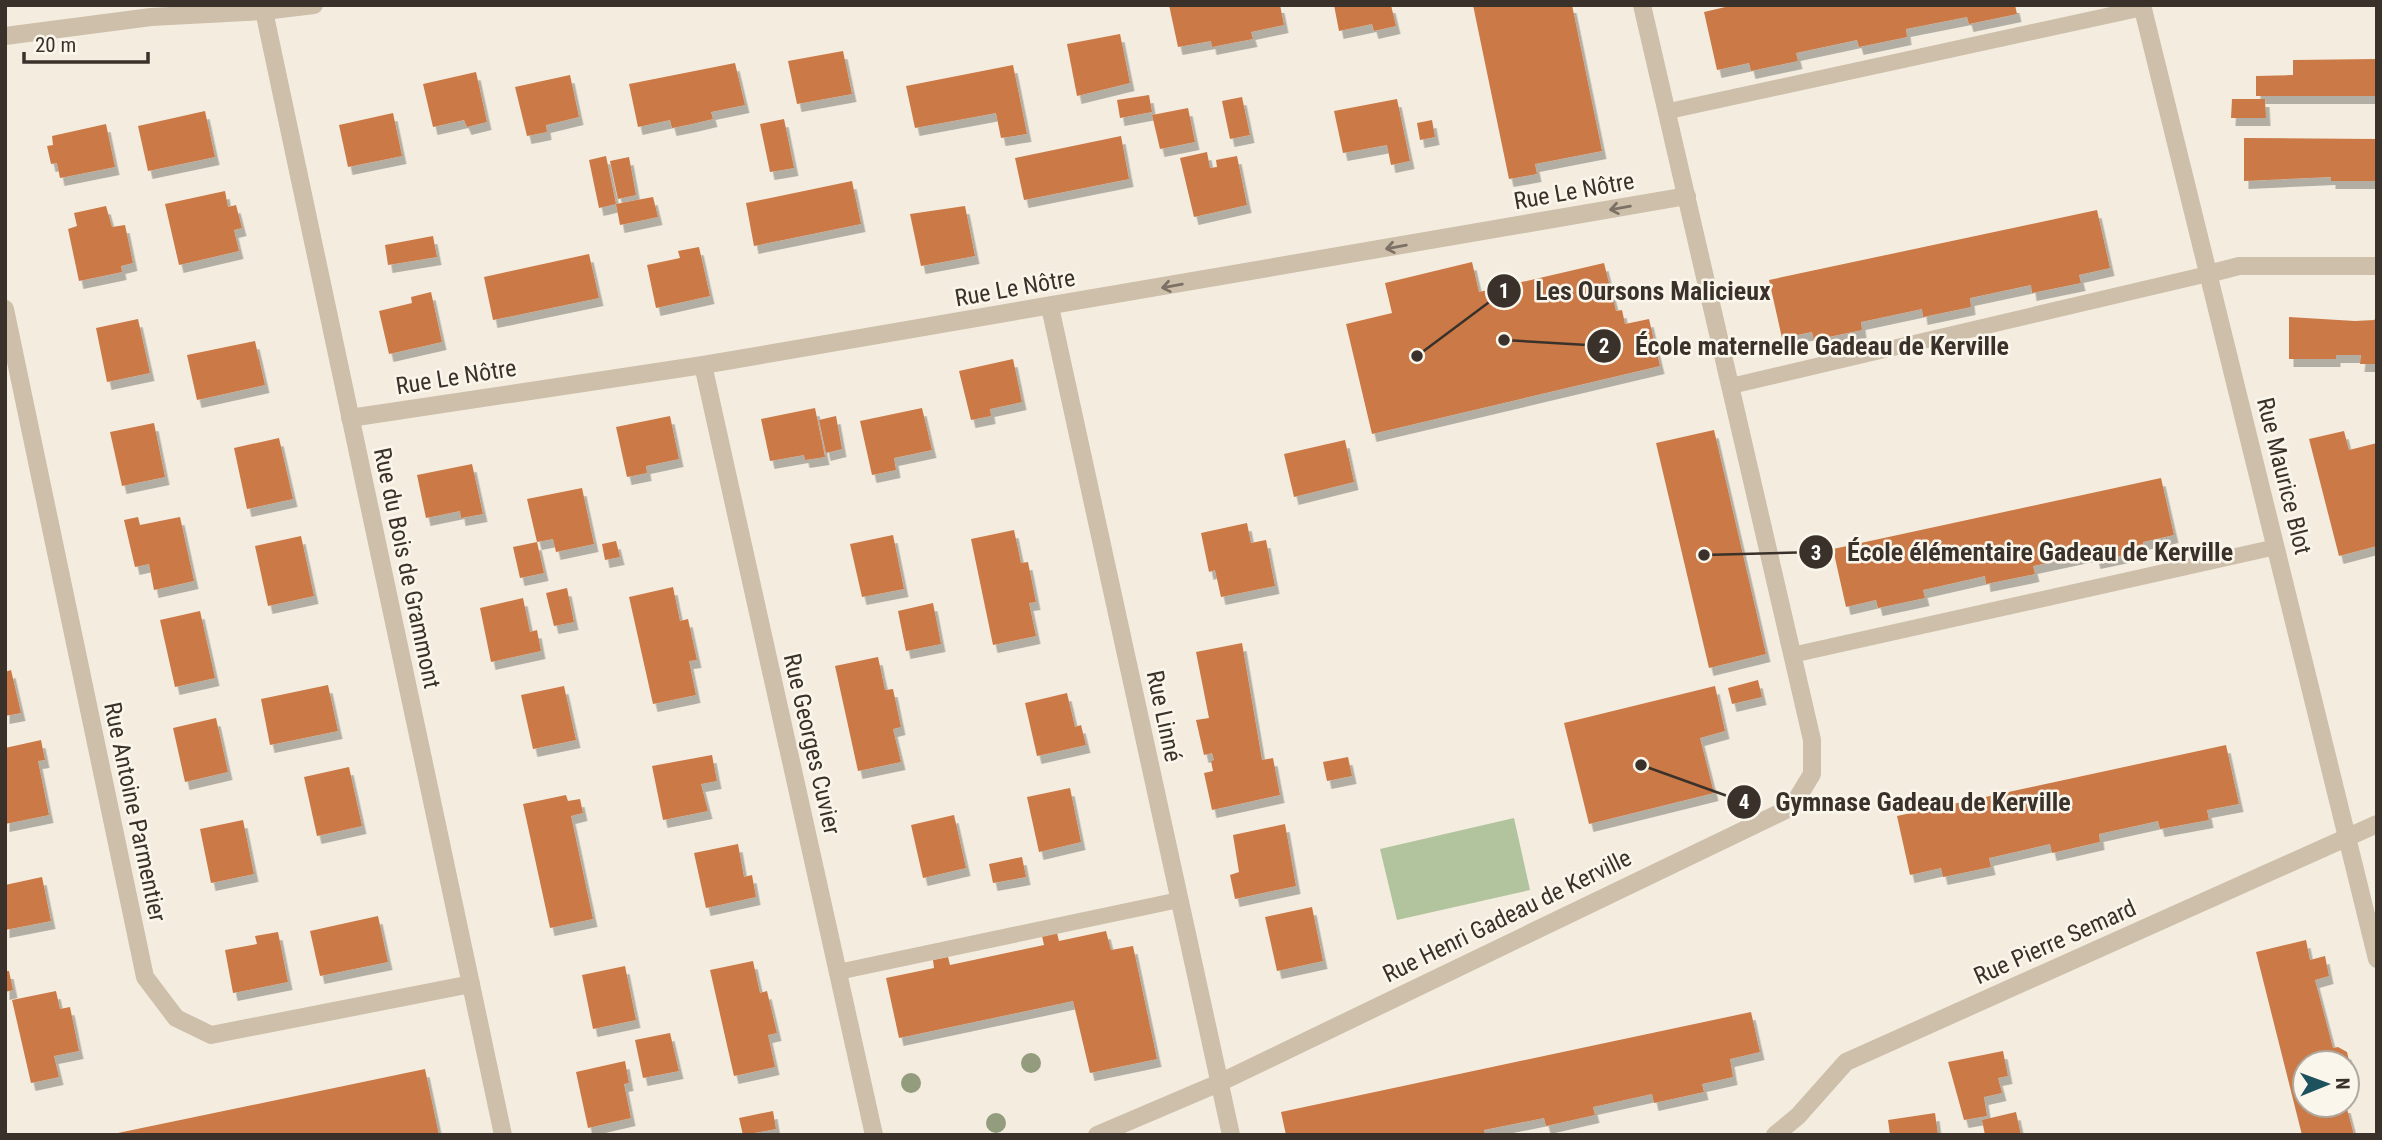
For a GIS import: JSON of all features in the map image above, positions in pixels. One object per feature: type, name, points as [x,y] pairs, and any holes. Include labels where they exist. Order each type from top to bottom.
[{"type":"street","points":[[5,36],[151,17],[264,11],[314,5]]},
{"type":"street","name":"Rue Henri Gadeau de Kerville","points":[[1097,1135],[1219,1083],[1792,807],[1812,774],[1812,740],[1669,111],[1642,5]]},
{"type":"street","name":"Rue Maurice Blot","points":[[2142,6],[2377,959]]},
{"type":"street","name":"Rue du Bois de Grammont","points":[[264,11],[503,1135]]},
{"type":"street","name":"Rue Le Nôtre","points":[[350,418],[703,365],[1687,196]]},
{"type":"street","points":[[2208,274],[2239,266],[2377,266]]},
{"type":"street","name":"Rue Linné","points":[[1050,307],[1231,1135]]},
{"type":"street","name":"Rue Antoine Parmentier","points":[[5,309],[145,977],[176,1018],[211,1035],[471,984]]},
{"type":"street","name":"Rue Georges Cuvier","points":[[703,365],[874,1135]]},
{"type":"street","name":"Rue Pierre Semard","points":[[1775,1135],[1798,1116],[1846,1062],[2347,840],[2377,824]]},
{"type":"lane","points":[[1669,111],[2142,6]]},
{"type":"lane","points":[[1731,386],[2208,274]]},
{"type":"lane","points":[[1792,655],[2276,547]]},
{"type":"lane","points":[[838,972],[1179,900]]},
{"type":"green space","points":[[1514,818],[1530,890],[1397,920],[1380,849]]},
{"type":"building","points":[[1169,5],[1280,5],[1284,25],[1251,32],[1253,39],[1212,47],[1211,41],[1178,47]]},
{"type":"building","points":[[1334,5],[1391,5],[1396,26],[1374,31],[1372,24],[1339,31]]},
{"type":"building","points":[[1473,5],[1572,5],[1602,151],[1535,164],[1537,174],[1509,179]]},
{"type":"building","points":[[1734,5],[2015,5],[2017,14],[1969,24],[1967,17],[1906,29],[1907,37],[1859,47],[1857,40],[1796,53],[1798,61],[1751,71],[1749,63],[1717,70],[1704,12]]},
{"type":"building","points":[[1120,34],[1130,83],[1077,96],[1067,44]]},
{"type":"building","points":[[843,51],[852,94],[797,104],[788,61]]},
{"type":"building","points":[[2377,59],[2377,96],[2256,96],[2256,76],[2293,75],[2293,60]]},
{"type":"building","points":[[735,63],[745,105],[711,112],[713,119],[692,124],[672,128],[670,120],[638,127],[629,84]]},
{"type":"building","points":[[1013,65],[1027,134],[1001,138],[996,113],[915,128],[906,86]]},
{"type":"building","points":[[476,72],[487,122],[467,127],[464,120],[433,127],[423,84]]},
{"type":"building","points":[[570,75],[579,117],[546,125],[547,132],[527,136],[515,87]]},
{"type":"building","points":[[1149,95],[1152,112],[1120,118],[1117,100]]},
{"type":"building","points":[[1242,97],[1250,135],[1230,139],[1222,101]]},
{"type":"building","points":[[1397,99],[1410,161],[1391,165],[1387,145],[1343,153],[1334,111]]},
{"type":"building","points":[[2232,99],[2265,99],[2266,118],[2231,118]]},
{"type":"building","points":[[1188,108],[1195,142],[1160,149],[1152,115]]},
{"type":"building","points":[[205,111],[215,157],[148,171],[138,126]]},
{"type":"building","points":[[393,113],[402,156],[348,167],[339,125]]},
{"type":"building","points":[[784,119],[794,168],[770,172],[760,124]]},
{"type":"building","points":[[1432,120],[1435,137],[1420,140],[1417,123]]},
{"type":"building","points":[[106,124],[115,167],[60,178],[57,163],[51,164],[47,146],[53,145],[52,136]]},
{"type":"building","points":[[1121,136],[1129,179],[1024,200],[1015,158]]},
{"type":"building","points":[[2244,138],[2377,139],[2377,181],[2331,181],[2331,177],[2244,181]]},
{"type":"building","points":[[1207,152],[1210,168],[1217,167],[1216,160],[1237,156],[1247,205],[1194,217],[1180,158]]},
{"type":"building","points":[[606,156],[616,204],[599,208],[589,160]]},
{"type":"building","points":[[629,157],[636,195],[618,199],[610,161]]},
{"type":"building","points":[[852,181],[861,224],[754,246],[746,203]]},
{"type":"building","points":[[225,191],[228,207],[236,205],[242,228],[234,230],[239,251],[179,265],[165,204]]},
{"type":"building","points":[[653,197],[658,217],[620,225],[616,204]]},
{"type":"building","points":[[106,206],[112,227],[125,225],[133,263],[121,266],[122,272],[79,281],[68,229],[77,226],[74,213]]},
{"type":"building","points":[[965,206],[975,256],[921,266],[910,214]]},
{"type":"building","points":[[2097,210],[2110,268],[2079,275],[2081,283],[2032,293],[2031,285],[1970,298],[1971,307],[1923,317],[1922,309],[1861,322],[1862,330],[1814,340],[1812,332],[1782,338],[1769,280]]},
{"type":"building","points":[[433,236],[437,257],[388,265],[385,245]]},
{"type":"building","points":[[699,247],[710,296],[656,308],[647,265],[680,258],[678,251]]},
{"type":"building","points":[[589,254],[599,298],[493,320],[484,277]]},
{"type":"building","points":[[1472,262],[1479,292],[1604,263],[1616,311],[1622,310],[1625,324],[1649,319],[1660,366],[1372,434],[1346,324],[1392,313],[1385,283]]},
{"type":"building","points":[[431,292],[442,342],[389,354],[379,311],[412,303],[411,297]]},
{"type":"building","points":[[2289,317],[2355,321],[2374,320],[2377,317],[2375,364],[2360,364],[2361,355],[2336,355],[2336,359],[2289,359]]},
{"type":"building","points":[[138,319],[150,373],[107,382],[96,328]]},
{"type":"building","points":[[255,341],[265,385],[197,400],[187,355]]},
{"type":"building","points":[[1013,359],[1022,402],[990,409],[991,416],[971,420],[959,371]]},
{"type":"building","points":[[815,408],[825,457],[805,460],[804,455],[770,461],[761,419]]},
{"type":"building","points":[[922,408],[932,450],[894,458],[896,470],[872,475],[860,421]]},
{"type":"building","points":[[670,416],[679,459],[646,466],[647,473],[627,477],[616,427]]},
{"type":"building","points":[[836,416],[842,449],[826,453],[819,420]]},
{"type":"building","points":[[154,423],[165,477],[122,486],[110,432]]},
{"type":"building","points":[[1714,430],[1766,654],[1709,668],[1656,443]]},
{"type":"building","points":[[2344,431],[2349,450],[2377,443],[2377,546],[2339,556],[2309,439]]},
{"type":"building","points":[[279,438],[293,499],[247,509],[234,448]]},
{"type":"building","points":[[1345,440],[1354,482],[1294,497],[1284,454]]},
{"type":"building","points":[[472,464],[483,514],[461,518],[460,511],[426,518],[417,475]]},
{"type":"building","points":[[2161,478],[2174,535],[2143,542],[2144,551],[2096,561],[2094,553],[2033,566],[2035,574],[1986,584],[1985,576],[1923,590],[1925,598],[1878,608],[1876,600],[1846,607],[1833,549]]},
{"type":"building","points":[[582,488],[594,544],[556,552],[553,539],[537,542],[527,499]]},
{"type":"building","points":[[138,517],[140,525],[180,517],[194,581],[154,590],[149,564],[135,567],[124,520]]},
{"type":"building","points":[[1247,523],[1251,543],[1266,540],[1275,586],[1221,597],[1215,570],[1209,572],[1201,533]]},
{"type":"building","points":[[1014,530],[1021,563],[1028,562],[1036,602],[1029,603],[1036,636],[993,645],[971,539]]},
{"type":"building","points":[[893,535],[904,589],[862,597],[850,544]]},
{"type":"building","points":[[301,536],[314,596],[268,606],[255,546]]},
{"type":"building","points":[[616,541],[620,557],[605,560],[602,544]]},
{"type":"building","points":[[537,542],[544,573],[520,578],[513,547]]},
{"type":"building","points":[[673,587],[680,621],[688,619],[697,660],[689,661],[696,695],[653,704],[629,597]]},
{"type":"building","points":[[567,588],[574,622],[554,626],[546,593]]},
{"type":"building","points":[[523,598],[530,632],[537,630],[541,651],[491,662],[480,608]]},
{"type":"building","points":[[933,603],[941,644],[906,651],[898,611]]},
{"type":"building","points":[[200,611],[215,678],[175,687],[160,620]]},
{"type":"building","points":[[1242,643],[1262,760],[1273,758],[1280,795],[1212,810],[1204,773],[1213,771],[1211,761],[1214,760],[1212,753],[1204,755],[1196,720],[1209,718],[1196,652]]},
{"type":"building","points":[[878,657],[885,690],[893,689],[901,727],[893,729],[901,762],[858,771],[835,666]]},
{"type":"building","points":[[11,670],[21,713],[5,716],[5,672]]},
{"type":"building","points":[[1758,680],[1762,697],[1732,704],[1728,688]]},
{"type":"building","points":[[328,685],[338,731],[270,745],[261,699]]},
{"type":"building","points":[[564,686],[576,740],[533,749],[521,695]]},
{"type":"building","points":[[1715,686],[1725,731],[1700,738],[1714,793],[1589,824],[1564,723]]},
{"type":"building","points":[[1067,693],[1075,727],[1081,725],[1086,745],[1037,756],[1025,703]]},
{"type":"building","points":[[216,718],[228,772],[185,782],[173,728]]},
{"type":"building","points":[[41,740],[45,760],[38,761],[49,815],[5,824],[5,748]]},
{"type":"building","points":[[2226,745],[2239,804],[2207,810],[2209,820],[2160,829],[2158,821],[2099,834],[2100,842],[2052,853],[2050,844],[1989,858],[1991,867],[1943,877],[1941,868],[1910,875],[1897,816]]},
{"type":"building","points":[[712,755],[717,781],[701,784],[708,811],[663,820],[652,766]]},
{"type":"building","points":[[1348,757],[1352,776],[1327,781],[1323,762]]},
{"type":"building","points":[[349,767],[362,826],[317,836],[304,777]]},
{"type":"building","points":[[1070,788],[1081,842],[1039,852],[1027,797]]},
{"type":"building","points":[[566,795],[568,801],[580,799],[583,813],[571,816],[593,919],[550,928],[523,804]]},
{"type":"building","points":[[954,815],[966,868],[923,878],[911,825]]},
{"type":"building","points":[[243,820],[254,874],[211,883],[200,829]]},
{"type":"building","points":[[1285,824],[1296,886],[1235,899],[1230,875],[1239,872],[1233,835]]},
{"type":"building","points":[[738,844],[744,877],[752,875],[756,897],[706,908],[694,853]]},
{"type":"building","points":[[1022,857],[1026,877],[993,883],[989,864]]},
{"type":"building","points":[[42,877],[51,921],[5,930],[5,885]]},
{"type":"building","points":[[1312,907],[1323,961],[1277,971],[1265,917]]},
{"type":"building","points":[[378,916],[388,962],[320,976],[310,931]]},
{"type":"building","points":[[1106,931],[1111,950],[1133,946],[1157,1059],[1090,1073],[1073,1001],[899,1038],[886,978],[934,968],[933,960],[948,957],[950,965],[1044,945],[1042,936],[1057,933],[1059,941]]},
{"type":"building","points":[[278,932],[288,982],[233,993],[225,950],[257,944],[255,936]]},
{"type":"building","points":[[2306,940],[2310,960],[2325,956],[2329,976],[2315,980],[2333,1048],[2342,1049],[2291,1049],[2291,1091],[2256,952]]},
{"type":"building","points":[[753,961],[760,993],[767,991],[777,1033],[768,1035],[775,1067],[734,1076],[710,970]]},
{"type":"building","points":[[625,966],[636,1020],[593,1029],[582,975]]},
{"type":"building","points":[[5,971],[9,971],[13,990],[5,992]]},
{"type":"building","points":[[56,991],[60,1009],[70,1007],[79,1051],[54,1056],[59,1077],[31,1083],[12,1000]]},
{"type":"building","points":[[1751,1012],[1760,1052],[1730,1059],[1733,1077],[1702,1084],[1704,1092],[1654,1103],[1652,1094],[1593,1107],[1595,1115],[1546,1126],[1544,1118],[1484,1130],[1485,1135],[1286,1135],[1281,1112]]},
{"type":"building","points":[[670,1033],[679,1071],[643,1078],[635,1040]]},
{"type":"building","points":[[2003,1051],[2008,1076],[1998,1078],[2002,1093],[1984,1097],[1987,1116],[1964,1120],[1948,1062]]},
{"type":"building","points":[[625,1061],[629,1083],[624,1084],[631,1118],[588,1128],[576,1072]]},
{"type":"building","points":[[425,1069],[439,1135],[113,1135],[113,1134]]},
{"type":"building","points":[[773,1111],[776,1129],[743,1135],[739,1118]]},
{"type":"building","points":[[2016,1112],[2021,1135],[1985,1135],[1982,1120]]},
{"type":"building","points":[[1935,1113],[1938,1135],[1890,1135],[1888,1120]]},
{"type":"building","points":[[2298,1119],[2350,1119],[2354,1135],[2302,1135]]},
{"type":"place","name":"École maternelle Gadeau de Kerville","points":[[1504,340]]},
{"type":"place","name":"Les Oursons Malicieux","points":[[1417,356]]},
{"type":"place","name":"École élémentaire Gadeau de Kerville","points":[[1704,555]]},
{"type":"place","name":"Gymnase Gadeau de Kerville","points":[[1641,765]]}]
